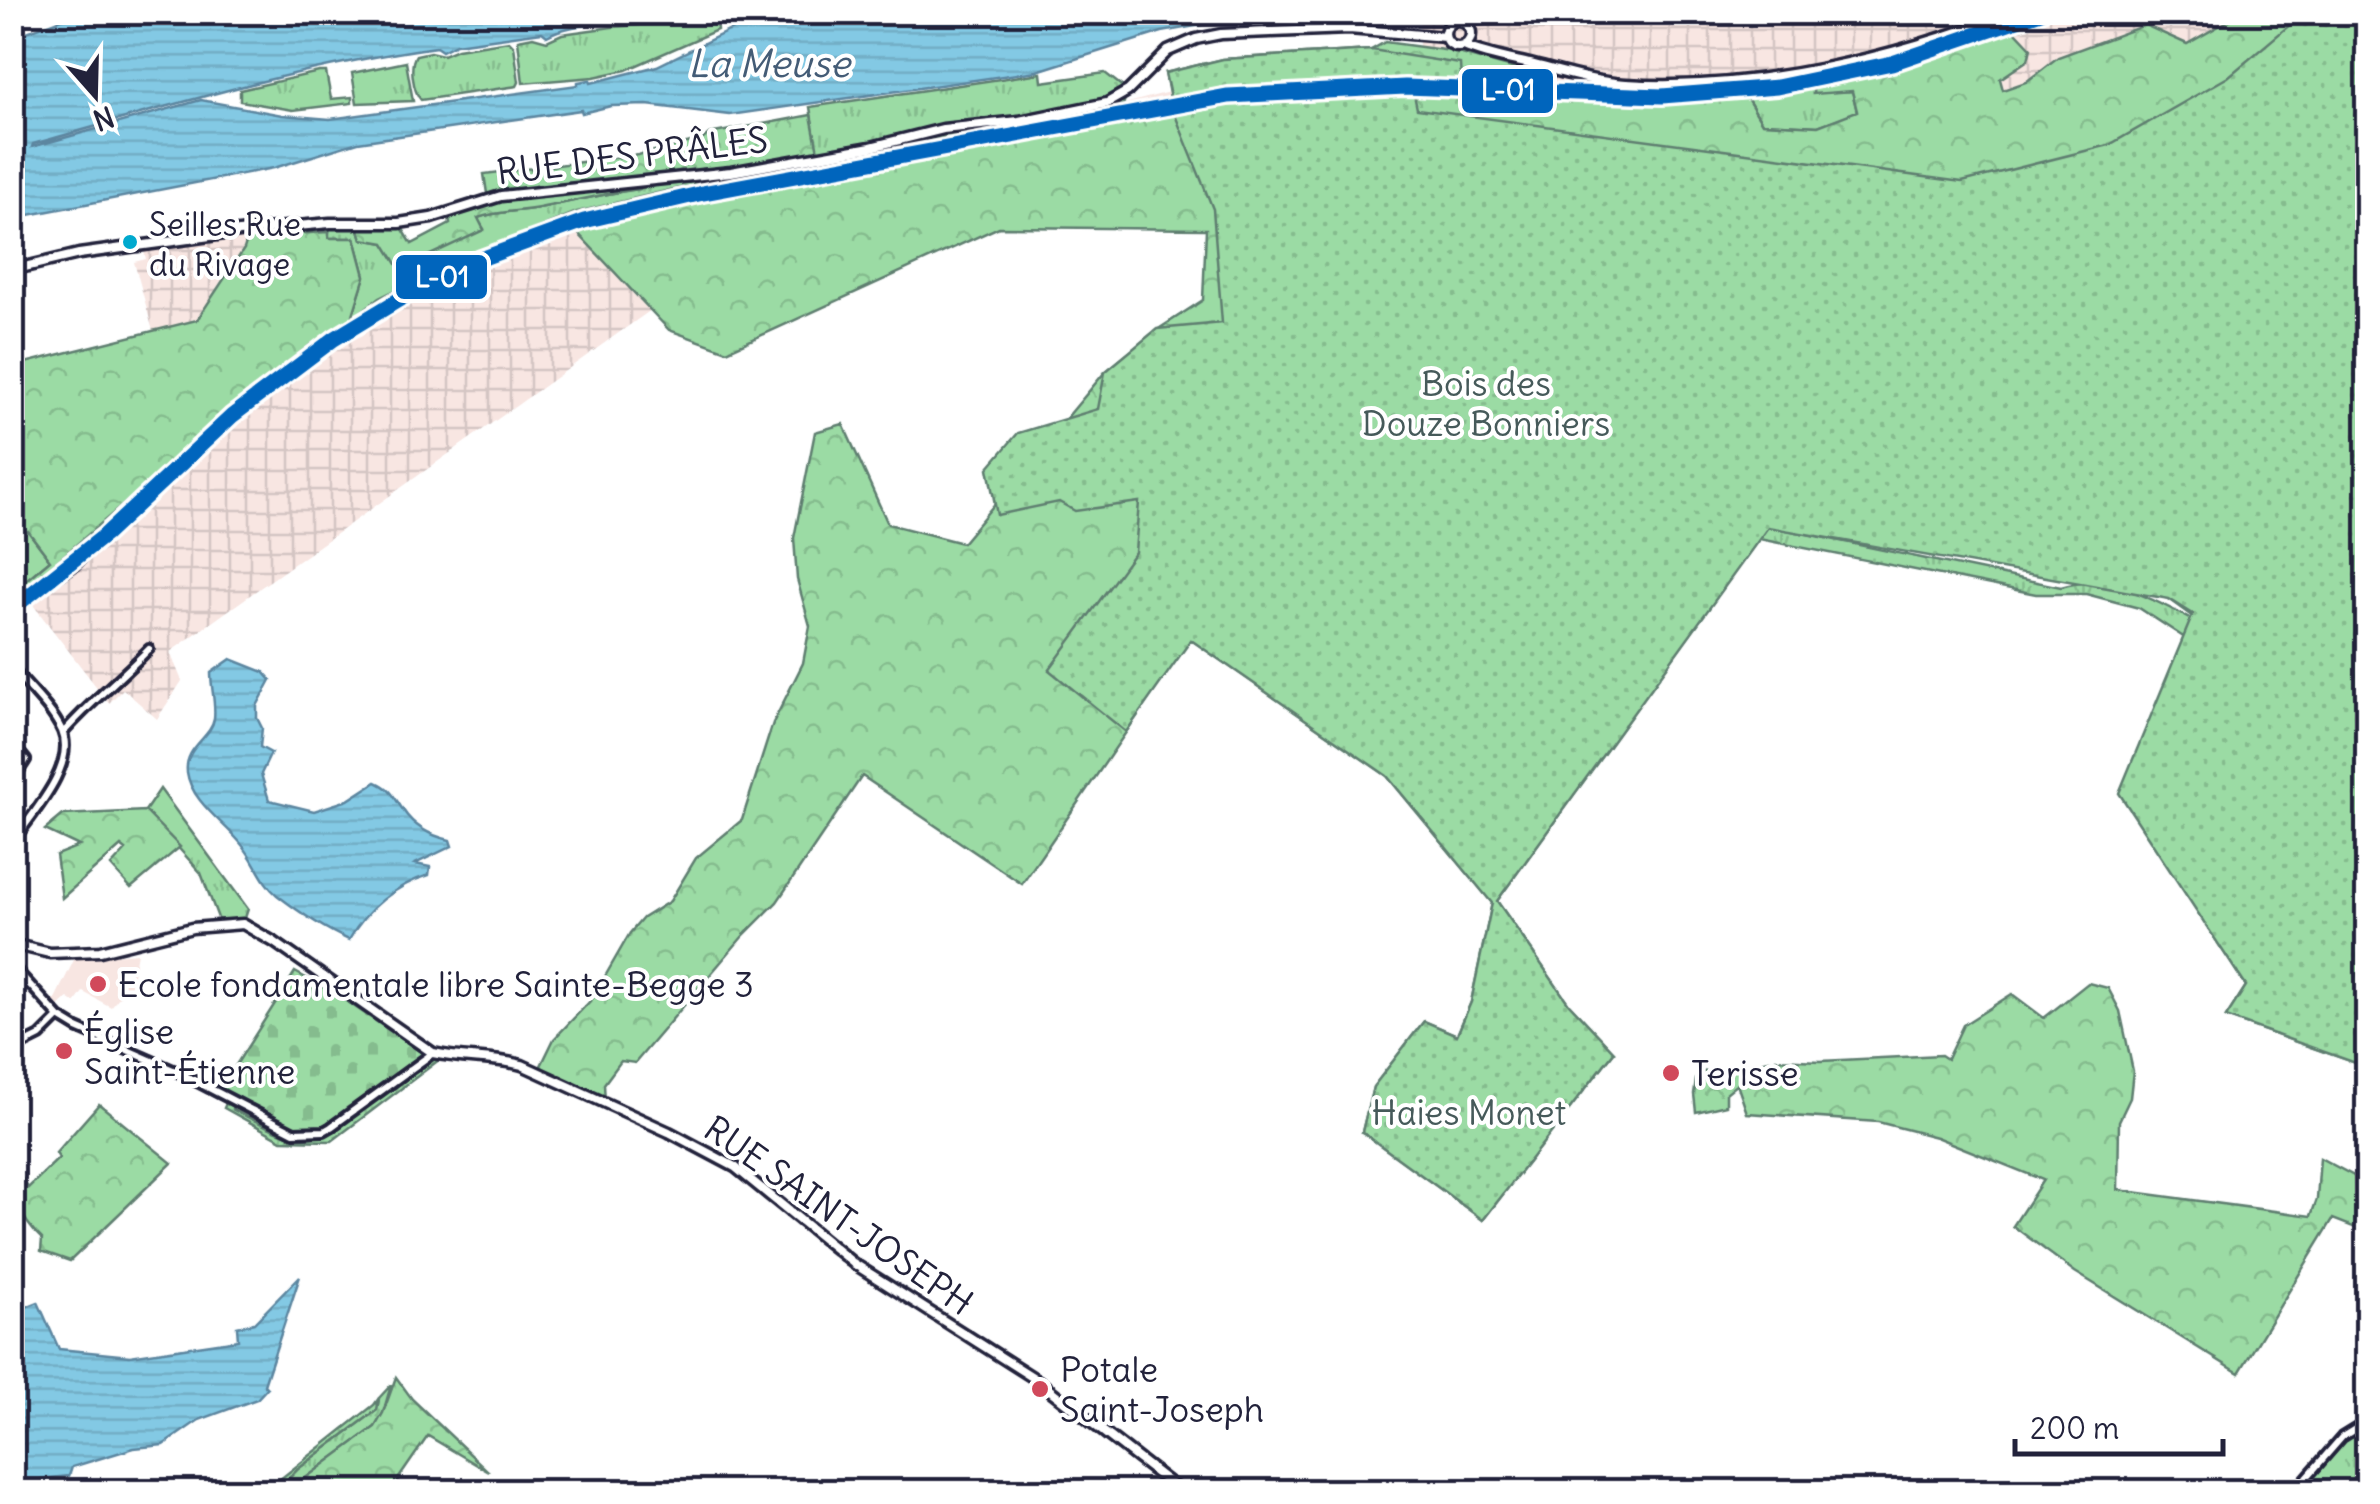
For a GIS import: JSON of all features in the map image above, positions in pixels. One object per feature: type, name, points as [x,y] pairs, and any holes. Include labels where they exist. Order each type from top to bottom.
[{"type":"street","points":[[1465,24],[1476,19],[1604,12]]},
{"type":"street","points":[[1464,46],[1471,35],[1465,24],[1460,21],[1448,25],[1445,36],[1456,47],[1590,79],[1628,84],[1684,83],[1797,72],[1879,56],[1929,43],[2013,12]]},
{"type":"street","name":"RUE DES PRÂLES","points":[[12,270],[78,254],[162,242],[330,222],[399,223],[431,218],[501,196],[786,164],[944,129],[1019,121],[1108,102],[1128,91],[1168,51],[1208,36],[1349,29],[1445,36]]},
{"type":"street","points":[[62,733],[149,649]]},
{"type":"street","points":[[12,668],[62,733],[67,753],[58,776],[12,844]]},
{"type":"street","points":[[12,757],[22,755],[26,760],[12,782]]},
{"type":"street","points":[[12,944],[50,953],[100,951],[192,928],[243,924],[432,1053],[324,1131],[294,1132],[180,1072],[59,1017],[12,965]]},
{"type":"street","points":[[12,1050],[37,1038],[59,1017]]},
{"type":"street","name":"RUE SAINT-JOSEPH","points":[[432,1053],[522,1065],[700,1146],[735,1167],[853,1263],[1038,1380],[1182,1492]]},
{"type":"street","points":[[2294,1492],[2342,1437],[2368,1420]]},
{"type":"shaded area","points":[[1420,13],[2021,13],[1875,59],[1693,86],[1601,87],[1498,81],[1514,69],[1419,46]]},
{"type":"shaded area","points":[[2021,13],[2057,13],[1987,40],[1880,72],[1745,95],[1598,100],[1413,91],[1410,80],[1693,86],[1926,46]]},
{"type":"shaded area","points":[[2057,13],[2242,13],[2165,57],[1922,125],[1987,40]]},
{"type":"shaded area","points":[[1169,92],[1173,110],[629,212],[521,248],[468,271],[364,327],[282,384],[203,446],[116,531],[30,600],[28,609],[13,621],[13,597],[158,475],[222,414],[283,366],[379,298],[495,243],[577,212],[674,189],[1124,104]]},
{"type":"shaded area","points":[[575,230],[651,310],[170,652],[182,681],[157,719],[123,689],[109,703],[30,601],[85,559],[203,446],[331,349],[468,271]]},
{"type":"shaded area","points":[[248,236],[244,249],[197,320],[153,331],[134,262],[146,259],[143,247]]},
{"type":"shaded area","name":"Ecole fondamentale libre Sainte-Begge 3","points":[[137,953],[129,995],[124,991],[111,1007],[83,992],[75,1003],[68,998],[56,1008],[52,1005],[75,958]]},
{"type":"green space","name":"Bois des Douze Bonniers","points":[[2242,13],[2367,13],[2367,1067],[2226,1017],[2246,986],[2120,792],[2201,622],[2169,599],[2032,560],[1768,526],[1497,901],[1569,1004],[1614,1052],[1483,1220],[1362,1132],[1373,1087],[1424,1021],[1457,1035],[1471,1002],[1492,903],[1387,776],[1190,639],[1022,884],[862,776],[777,902],[743,936],[635,1063],[621,1061],[604,1084],[605,1102],[538,1072],[554,1039],[592,999],[630,933],[643,918],[670,901],[696,858],[742,820],[773,723],[803,663],[810,626],[797,579],[794,538],[815,432],[843,424],[888,524],[962,543],[1105,372],[1157,330],[1203,300],[1206,229],[999,227],[727,351],[669,330],[575,230],[629,212],[753,187],[1172,110],[1165,73],[1223,59],[1371,50],[1385,42],[1451,51],[1516,69],[1498,81],[1411,80],[1413,91],[1655,101],[1745,95],[1762,123],[1818,126],[1857,111],[1852,91],[1813,94],[1814,84],[1880,72],[2014,30],[2031,48],[2028,60],[2000,79],[2003,90],[2026,82],[2058,57],[2145,25],[2187,44]]},
{"type":"green space","name":"Bois des Douze Bonniers","points":[[2304,13],[2367,13],[2367,1067],[2226,1017],[2246,986],[2119,793],[2193,614],[2169,599],[1768,527],[1497,901],[1569,1004],[1614,1052],[1483,1220],[1362,1132],[1373,1087],[1424,1021],[1457,1035],[1471,1002],[1492,903],[1387,776],[1191,640],[1126,732],[1049,670],[1135,552],[1139,502],[1075,511],[1059,502],[997,515],[988,468],[1018,433],[1098,409],[1105,372],[1157,329],[1222,323],[1213,209],[1173,110],[1165,73],[1223,59],[1372,50],[1460,64],[1461,81],[1411,80],[1417,109],[1962,182],[2109,145],[2228,77]]},
{"type":"green space","points":[[716,19],[717,30],[626,70],[523,83],[518,40],[533,37],[547,41],[562,34],[612,27]]},
{"type":"green space","points":[[509,41],[514,46],[517,86],[421,100],[418,96],[412,71],[416,55],[443,55]]},
{"type":"green space","points":[[406,62],[413,101],[357,103],[352,73]]},
{"type":"green space","points":[[326,72],[331,99],[352,97],[352,103],[293,110],[240,101],[240,90]]},
{"type":"green space","points":[[1041,73],[1042,82],[1105,73],[1128,91],[1123,105],[674,189],[577,212],[446,265],[379,298],[352,318],[365,276],[355,238],[328,238],[330,226],[358,226],[362,239],[384,243],[400,268],[484,229],[477,218],[639,189],[643,181],[818,157],[810,107]]},
{"type":"green space","points":[[1814,84],[1813,93],[1852,91],[1857,112],[1818,126],[1762,123],[1745,95]]},
{"type":"green space","points":[[811,115],[819,157],[643,181],[640,189],[478,218],[484,230],[400,269],[384,243],[362,239],[358,226],[401,226],[412,244],[450,224],[448,213],[488,200],[484,174],[638,155],[703,139],[709,134]]},
{"type":"green space","points":[[329,232],[329,238],[355,238],[365,276],[352,318],[311,344],[222,414],[158,475],[23,590],[20,585],[50,560],[28,531],[13,541],[13,366],[197,320],[244,249],[248,236]]},
{"type":"green space","points":[[1768,526],[2061,587],[2079,583],[2115,586],[2200,624],[2191,642],[2139,608],[2086,594],[2036,594],[1759,539]]},
{"type":"green space","points":[[27,530],[50,560],[13,587],[13,541]]},
{"type":"green space","points":[[160,789],[248,909],[243,924],[221,926],[201,873],[145,811]]},
{"type":"green space","points":[[145,811],[180,847],[131,888],[111,866],[126,850],[121,846],[62,898],[56,855],[79,846],[45,830],[63,815]]},
{"type":"green space","points":[[295,972],[339,996],[425,1055],[325,1129],[299,1130],[220,1090]]},
{"type":"green space","points":[[2088,983],[2108,988],[2120,1011],[2133,1071],[2130,1098],[2119,1121],[2118,1190],[2311,1216],[2317,1199],[2320,1158],[2367,1183],[2366,1232],[2333,1219],[2239,1373],[2075,1272],[2013,1226],[2043,1180],[1936,1137],[1878,1122],[1747,1113],[1737,1084],[1726,1093],[1726,1105],[1696,1112],[1697,1073],[1775,1059],[1821,1061],[1941,1055],[1947,1059],[1963,1025],[2012,994],[2044,1018]]},
{"type":"green space","points":[[432,1056],[439,1060],[332,1141],[282,1140],[224,1108],[227,1101],[233,1103],[232,1109],[278,1132],[308,1138],[337,1127]]},
{"type":"green space","points":[[99,1104],[172,1163],[70,1261],[41,1251],[42,1239],[18,1205],[13,1163],[28,1188],[59,1158],[56,1153]]},
{"type":"green space","points":[[396,1377],[412,1399],[489,1472],[428,1436],[390,1491],[288,1491],[375,1427]]},
{"type":"green space","points":[[391,1385],[375,1427],[288,1491],[276,1492],[298,1469],[377,1410],[379,1398]]},
{"type":"green space","points":[[379,1398],[377,1410],[298,1469],[276,1491],[265,1491],[374,1405]]},
{"type":"green space","points":[[2367,1423],[2367,1491],[2301,1492],[2344,1439]]},
{"type":"water","name":"La Meuse","points":[[78,13],[805,13],[632,20],[576,27],[547,36],[542,32],[456,44],[442,51],[436,47],[385,55],[233,89],[32,147],[201,100],[282,115],[330,119],[578,85],[590,80],[591,83],[657,66],[759,16],[1381,13],[1251,16],[1162,32],[1037,71],[730,115],[647,105],[611,106],[358,142],[274,168],[13,218],[13,37]]},
{"type":"water","points":[[231,659],[264,672],[271,680],[257,706],[262,728],[260,747],[271,753],[261,774],[269,800],[314,811],[348,800],[376,782],[389,791],[418,826],[450,840],[452,846],[415,864],[430,867],[429,875],[383,900],[349,940],[312,920],[272,890],[247,851],[202,802],[190,783],[187,763],[214,719],[211,673]]},
{"type":"water","points":[[300,1276],[264,1385],[267,1388],[257,1399],[199,1420],[163,1445],[134,1448],[72,1467],[69,1476],[41,1479],[13,1491],[13,1312],[38,1302],[59,1349],[130,1356],[238,1340],[237,1327],[254,1323]]},
{"type":"railway","points":[[12,616],[78,570],[239,417],[315,360]]},
{"type":"transit line","name":"L-01","points":[[12,609],[105,535],[232,416],[334,339],[470,263],[584,221],[703,193],[1228,96],[1405,87],[1662,96],[1777,87],[1892,63],[2041,12]]},
{"type":"place","name":"Seilles Rue du Rivage","points":[[130,242]]},
{"type":"place","name":"Ecole fondamentale libre Sainte-Begge 3","points":[[98,984]]},
{"type":"place","name":"Église Saint-Étienne","points":[[64,1051]]},
{"type":"place","name":"Terisse","points":[[1671,1073]]},
{"type":"place","name":"Potale Saint-Joseph","points":[[1040,1389]]},
{"type":"park label","name":"Haies Monet","points":[[1469,1112]]}]
